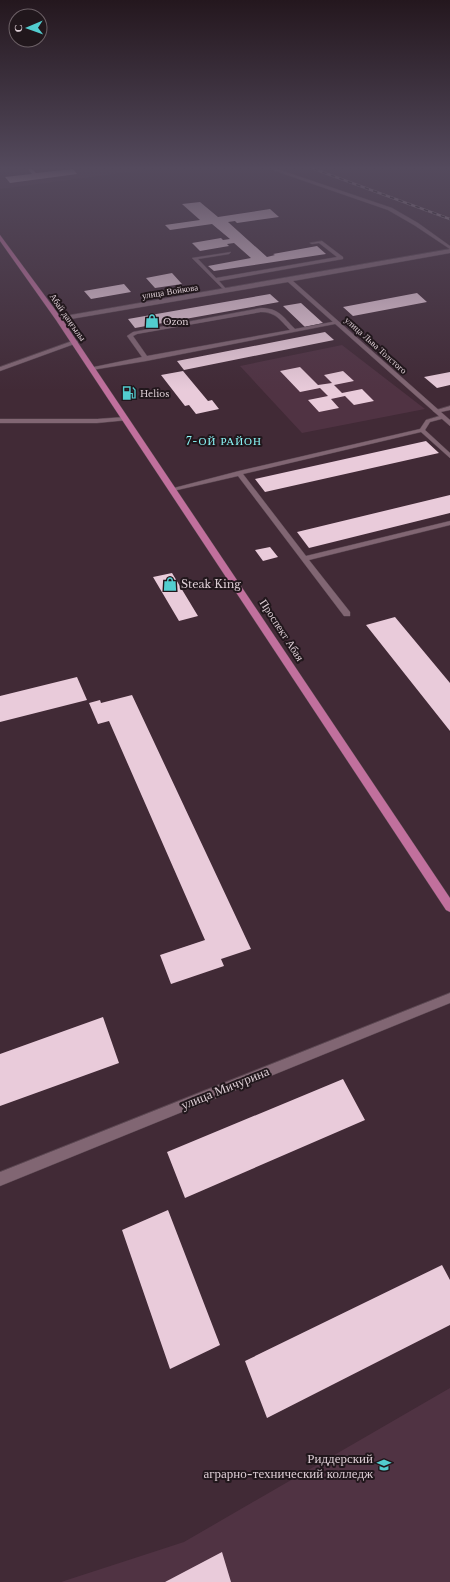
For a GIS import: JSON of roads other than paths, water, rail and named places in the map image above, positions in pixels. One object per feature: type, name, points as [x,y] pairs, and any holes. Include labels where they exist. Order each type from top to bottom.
[{"type":"main road","name":"Абай даңғылы","points":[[4,243],[92,368]]},
{"type":"main road","name":"Проспект Абая","points":[[92,368],[450,907]]},
{"type":"street","name":"улица Войкова","points":[[59,319],[226,291],[287,278],[450,250]]},
{"type":"street","name":"улица Льва Толстого","points":[[287,278],[450,424]]},
{"type":"street","name":"улица Мичурина","points":[[0,1179],[450,998]]},
{"type":"lane","points":[[215,280],[341,258],[321,243]]},
{"type":"lane","points":[[441,243],[450,250]]},
{"type":"lane","points":[[226,291],[194,258],[229,253]]},
{"type":"lane","points":[[274,270],[279,273]]},
{"type":"lane","points":[[146,359],[130,336],[135,333],[261,310],[271,310],[294,331]]},
{"type":"lane","points":[[92,368],[338,323]]},
{"type":"lane","points":[[0,369],[75,342]]},
{"type":"lane","points":[[436,411],[450,408]]},
{"type":"lane","points":[[173,489],[422,430],[428,421],[443,417]]},
{"type":"lane","points":[[0,421],[97,421],[126,419]]},
{"type":"lane","points":[[422,430],[450,456]]},
{"type":"lane","points":[[239,473],[348,614]]},
{"type":"lane","points":[[304,559],[450,523]]},
{"type":"place","name":"Ozon","points":[[152,321]]},
{"type":"place","name":"Helios","points":[[129,393]]},
{"type":"place","name":"Steak King","points":[[170,584]]},
{"type":"place","name":"Риддерский аграрно-технический колледж","points":[[384,1465]]},
{"type":"district","name":"7-ОЙ РАЙОН","points":[[224,441]]}]
